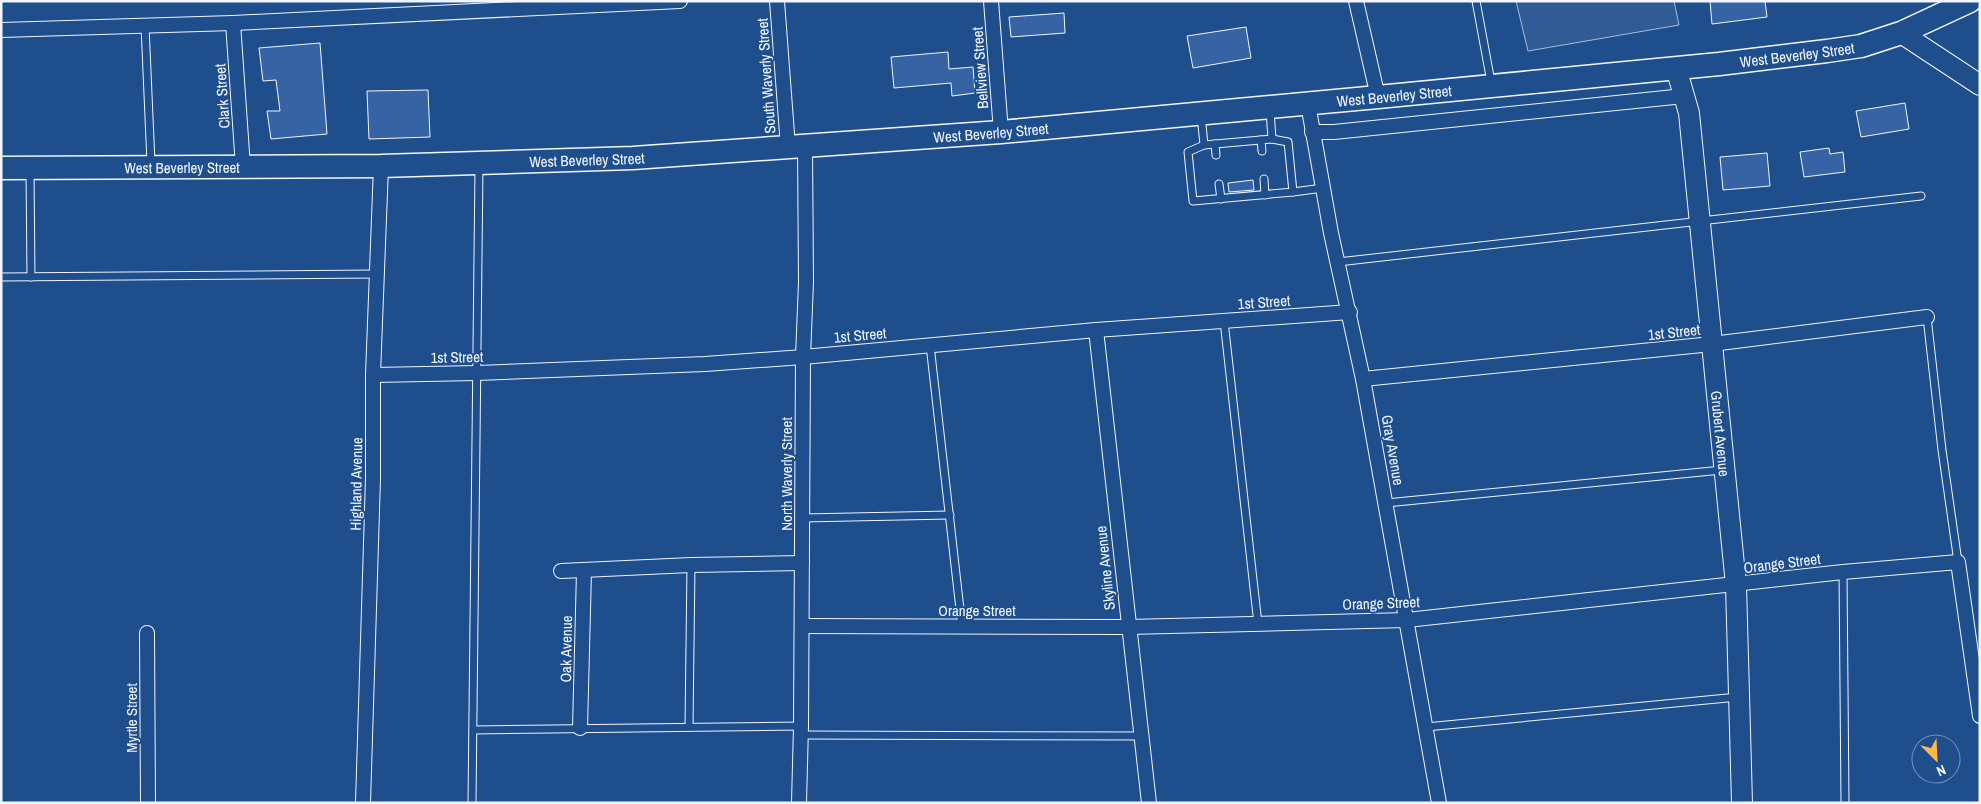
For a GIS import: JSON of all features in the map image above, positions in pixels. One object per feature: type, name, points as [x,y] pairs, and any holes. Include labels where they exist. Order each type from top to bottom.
[{"type":"main road","name":"West Beverley Street","points":[[1,168],[152,169],[381,166],[633,158],[1001,132],[1378,98],[1827,51],[1861,46],[1901,34],[1970,1]]},
{"type":"street","points":[[1,30],[233,23],[559,4],[680,1]]},
{"type":"street","name":"South Waverly Street","points":[[777,1],[796,147]]},
{"type":"street","name":"Bellview Street","points":[[991,1],[1001,132]]},
{"type":"street","points":[[1356,1],[1378,98]]},
{"type":"street","name":"Clark Street","points":[[233,23],[243,167]]},
{"type":"street","points":[[1901,34],[1980,85]]},
{"type":"street","name":"Grubert Avenue","points":[[1676,68],[1690,113],[1736,585],[1742,803]]},
{"type":"street","name":"West Beverley Street","points":[[1312,132],[1344,131],[1684,96]]},
{"type":"street","name":"Gray Avenue","points":[[1308,104],[1323,188],[1363,379],[1439,803]]},
{"type":"street","name":"North Waverly Street","points":[[796,147],[806,282],[802,357],[802,626],[799,803]]},
{"type":"street","name":"Highland Avenue","points":[[363,803],[373,478],[373,375],[381,166]]},
{"type":"street","name":"1st Street","points":[[373,375],[705,364],[1096,330],[1350,312]]},
{"type":"street","name":"1st Street","points":[[1363,379],[1712,344],[1927,317]]},
{"type":"street","name":"Skyline Avenue","points":[[1096,330],[1149,803]]},
{"type":"street","points":[[1958,562],[1980,716]]},
{"type":"street","name":"Orange Street","points":[[802,626],[1128,627],[1407,620],[1843,572],[1958,562]]},
{"type":"street","points":[[560,571],[690,565],[802,563]]},
{"type":"street","name":"Oak Avenue","points":[[580,728],[584,571]]},
{"type":"street","name":"Myrtle Street","points":[[147,633],[148,803]]},
{"type":"lane","points":[[1476,1],[1492,85]]},
{"type":"lane","points":[[145,26],[152,169]]},
{"type":"lane","points":[[1270,108],[1272,139]]},
{"type":"lane","points":[[1201,114],[1204,145]]},
{"type":"lane","points":[[1294,192],[1288,142],[1272,139],[1204,145],[1188,152],[1193,201],[1265,195],[1294,192],[1323,188]]},
{"type":"lane","points":[[1260,140],[1262,150]]},
{"type":"lane","points":[[1215,144],[1216,155]]},
{"type":"lane","points":[[472,803],[479,163]]},
{"type":"lane","points":[[30,168],[31,277]]},
{"type":"lane","points":[[1264,179],[1265,195]]},
{"type":"lane","points":[[1219,184],[1221,198]]},
{"type":"lane","points":[[1338,262],[1921,196]]},
{"type":"lane","points":[[1,277],[377,274]]},
{"type":"lane","points":[[1927,317],[1942,450],[1958,562]]},
{"type":"lane","points":[[1224,321],[1258,624]]},
{"type":"lane","points":[[930,345],[962,627]]},
{"type":"lane","points":[[1386,503],[1725,470]]},
{"type":"lane","points":[[802,518],[950,515]]},
{"type":"lane","points":[[689,727],[690,565]]},
{"type":"lane","points":[[1843,572],[1845,803]]},
{"type":"lane","points":[[1426,727],[1738,697]]},
{"type":"lane","points":[[473,730],[689,727],[801,731],[1141,736]]},
{"type":"shaded area","points":[[1516,1],[1674,1],[1679,25],[1528,51]]},
{"type":"building","points":[[1710,1],[1765,1],[1767,17],[1712,24]]},
{"type":"building","points":[[1064,13],[1065,33],[1011,37],[1009,17]]},
{"type":"building","points":[[1246,27],[1251,58],[1193,68],[1187,36]]},
{"type":"building","points":[[320,43],[327,134],[271,139],[267,111],[280,111],[276,80],[263,81],[259,48]]},
{"type":"building","points":[[948,52],[949,69],[973,67],[975,93],[952,96],[951,83],[894,88],[891,57]]},
{"type":"building","points":[[428,90],[430,137],[369,139],[367,91]]},
{"type":"building","points":[[1905,103],[1909,129],[1861,137],[1856,111]]},
{"type":"building","points":[[1829,148],[1830,154],[1843,152],[1845,172],[1804,177],[1800,152]]},
{"type":"building","points":[[1767,153],[1770,186],[1723,190],[1720,157]]},
{"type":"building","points":[[1253,180],[1254,190],[1229,192],[1228,183]]}]
